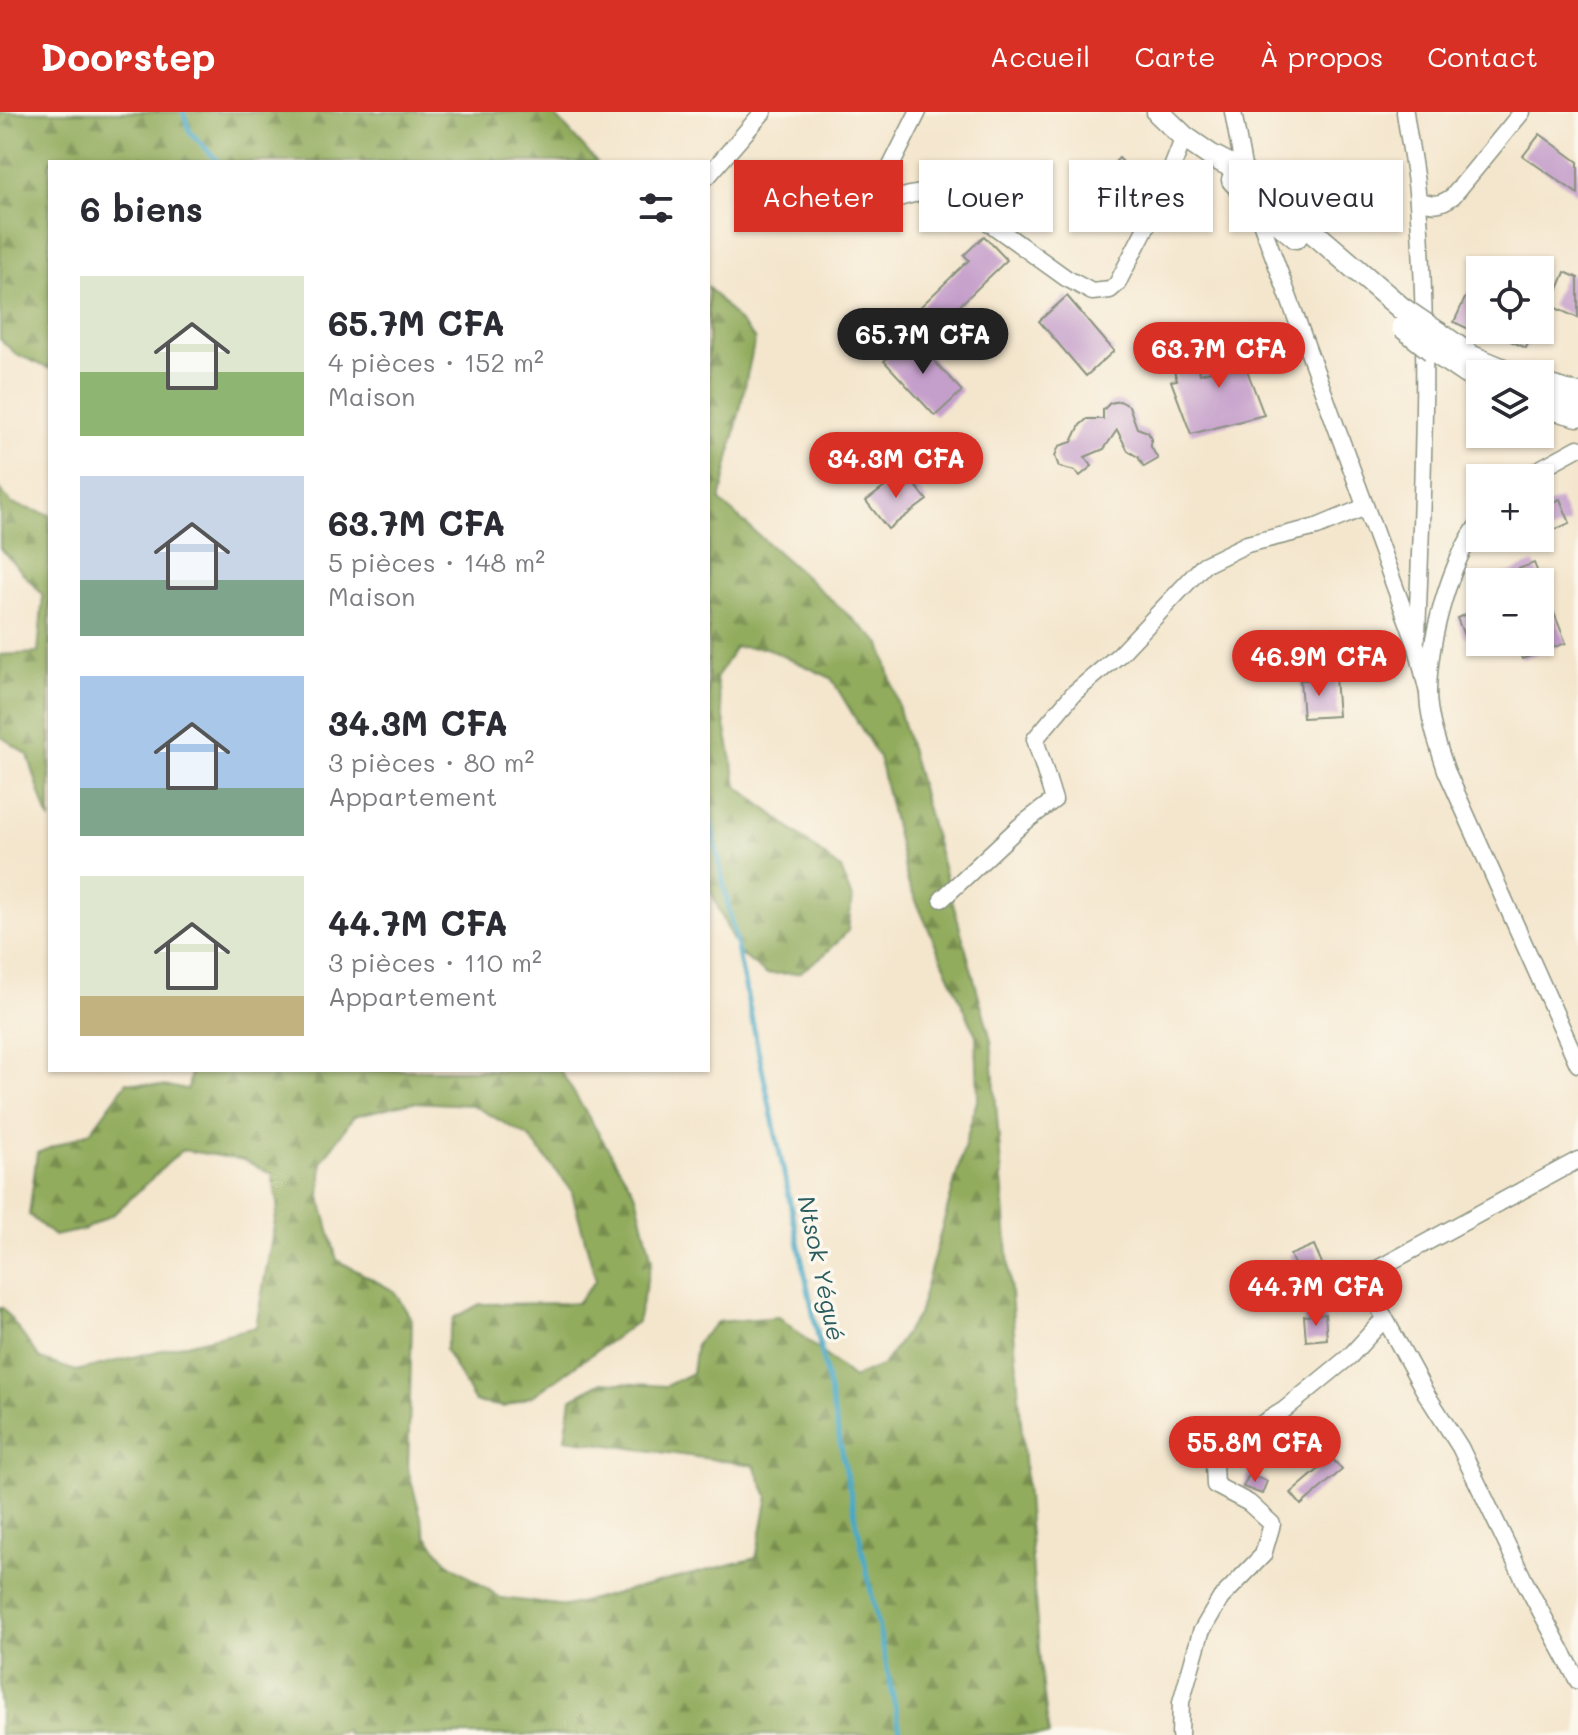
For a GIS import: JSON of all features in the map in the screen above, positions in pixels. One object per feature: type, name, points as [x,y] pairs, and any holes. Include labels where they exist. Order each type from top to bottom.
[{"type":"main road","points":[[1158,112],[1184,137],[1229,165]]},
{"type":"main road","points":[[1210,155],[1229,175]]},
{"type":"main road","points":[[1292,232],[1435,341],[1466,373]]},
{"type":"main road","points":[[1308,232],[1402,318]]},
{"type":"main road","points":[[1435,341],[1479,360]]},
{"type":"main road","points":[[1554,388],[1578,395]]},
{"type":"main road","points":[[1554,409],[1578,415]]},
{"type":"street","points":[[710,174],[763,112]]},
{"type":"street","points":[[918,112],[880,188],[851,216],[916,194],[940,191],[952,196],[1066,278],[1092,292],[1110,290],[1117,284],[1157,206],[1184,137]]},
{"type":"street","points":[[1233,112],[1241,160]]},
{"type":"street","points":[[1405,112],[1418,200],[1425,401],[1417,647]]},
{"type":"street","points":[[1418,200],[1433,205],[1444,203],[1453,196],[1522,112]]},
{"type":"street","points":[[1265,232],[1417,647],[1434,732],[1446,770],[1578,1064]]},
{"type":"street","points":[[1549,464],[1578,448]]},
{"type":"street","points":[[942,899],[1020,826],[1054,800],[1035,739],[1074,693],[1119,655],[1204,565],[1247,544],[1317,527],[1365,507]]},
{"type":"street","points":[[1428,693],[1441,611],[1466,545]]},
{"type":"street","points":[[1578,1160],[1368,1274],[1365,1282],[1460,1447],[1525,1582],[1578,1681]]},
{"type":"street","points":[[1180,1735],[1181,1702],[1201,1632],[1221,1598],[1263,1555],[1272,1524],[1249,1503],[1215,1485],[1214,1464],[1234,1441],[1284,1410],[1350,1356],[1384,1319]]},
{"type":"green space","points":[[0,112],[552,112],[595,160],[48,160],[48,368],[16,354],[0,339]]},
{"type":"green space","points":[[710,289],[755,339],[720,501],[881,644],[991,1040],[1040,1662],[1049,1735],[347,1735],[346,1730],[322,1735],[0,1735],[0,1308],[40,1359],[76,1371],[256,1327],[278,1204],[272,1174],[244,1160],[182,1150],[114,1214],[83,1230],[54,1236],[29,1215],[37,1153],[90,1132],[127,1082],[188,1089],[191,1072],[561,1072],[636,1195],[652,1260],[637,1322],[534,1395],[505,1407],[475,1402],[445,1350],[454,1318],[480,1304],[577,1303],[596,1280],[571,1189],[529,1137],[472,1105],[412,1102],[354,1116],[322,1161],[320,1196],[337,1260],[394,1291],[412,1320],[408,1469],[426,1535],[447,1562],[501,1598],[566,1606],[756,1558],[768,1496],[754,1465],[565,1439],[571,1399],[602,1382],[666,1386],[692,1373],[696,1343],[717,1322],[779,1317],[853,1378],[883,1365],[918,1315],[978,1097],[976,1035],[908,883],[879,758],[831,678],[766,648],[735,647],[716,679],[737,786],[841,869],[852,899],[848,931],[825,954],[799,973],[766,974],[738,952],[710,889]]},
{"type":"green space","points":[[0,489],[12,504],[48,514],[48,816],[28,755],[0,736],[0,655],[38,653],[43,595],[0,548]]},
{"type":"building","points":[[1540,134],[1578,162],[1578,194],[1523,156]]},
{"type":"building","points":[[984,236],[1007,260],[931,333],[913,314],[969,260],[964,255]]},
{"type":"building","points":[[1565,272],[1578,278],[1578,318],[1554,307],[1554,299]]},
{"type":"building","points":[[1067,296],[1114,351],[1086,376],[1039,321]]},
{"type":"building","points":[[1466,296],[1466,328],[1454,322]]},
{"type":"building","points":[[1251,332],[1257,353],[1242,357],[1264,415],[1191,434],[1171,381],[1177,380],[1174,371],[1198,364],[1200,374],[1229,366],[1222,340]]},
{"type":"building","points":[[1290,332],[1295,347],[1270,355],[1265,339]]},
{"type":"building","points":[[911,336],[962,391],[935,416],[884,361]]},
{"type":"building","points":[[1120,401],[1129,406],[1137,428],[1148,432],[1158,459],[1144,467],[1138,457],[1128,451],[1117,430],[1104,449],[1085,457],[1092,466],[1080,476],[1075,471],[1059,467],[1055,456],[1059,446],[1072,442],[1080,425],[1087,419],[1103,419],[1103,410],[1110,403]]},
{"type":"building","points":[[905,472],[927,500],[888,529],[866,501]]},
{"type":"building","points":[[1560,499],[1570,523],[1554,530],[1554,502]]},
{"type":"building","points":[[1554,613],[1566,643],[1554,647]]},
{"type":"building","points":[[1466,614],[1466,638],[1465,638],[1457,618]]},
{"type":"building","points":[[1335,678],[1338,716],[1303,718],[1300,680]]},
{"type":"building","points":[[1314,1245],[1327,1275],[1303,1285],[1290,1255]]},
{"type":"building","points":[[1325,1314],[1327,1339],[1306,1341],[1304,1316]]},
{"type":"building","points":[[1332,1458],[1342,1470],[1301,1505],[1291,1493]]},
{"type":"building","points":[[1249,1474],[1267,1481],[1262,1494],[1243,1487]]},
{"type":"waterway","name":"Ntsok Yégué","points":[[183,112],[190,132],[217,160]]},
{"type":"waterway","name":"Ntsok Yégué","points":[[710,819],[901,1735]]}]
